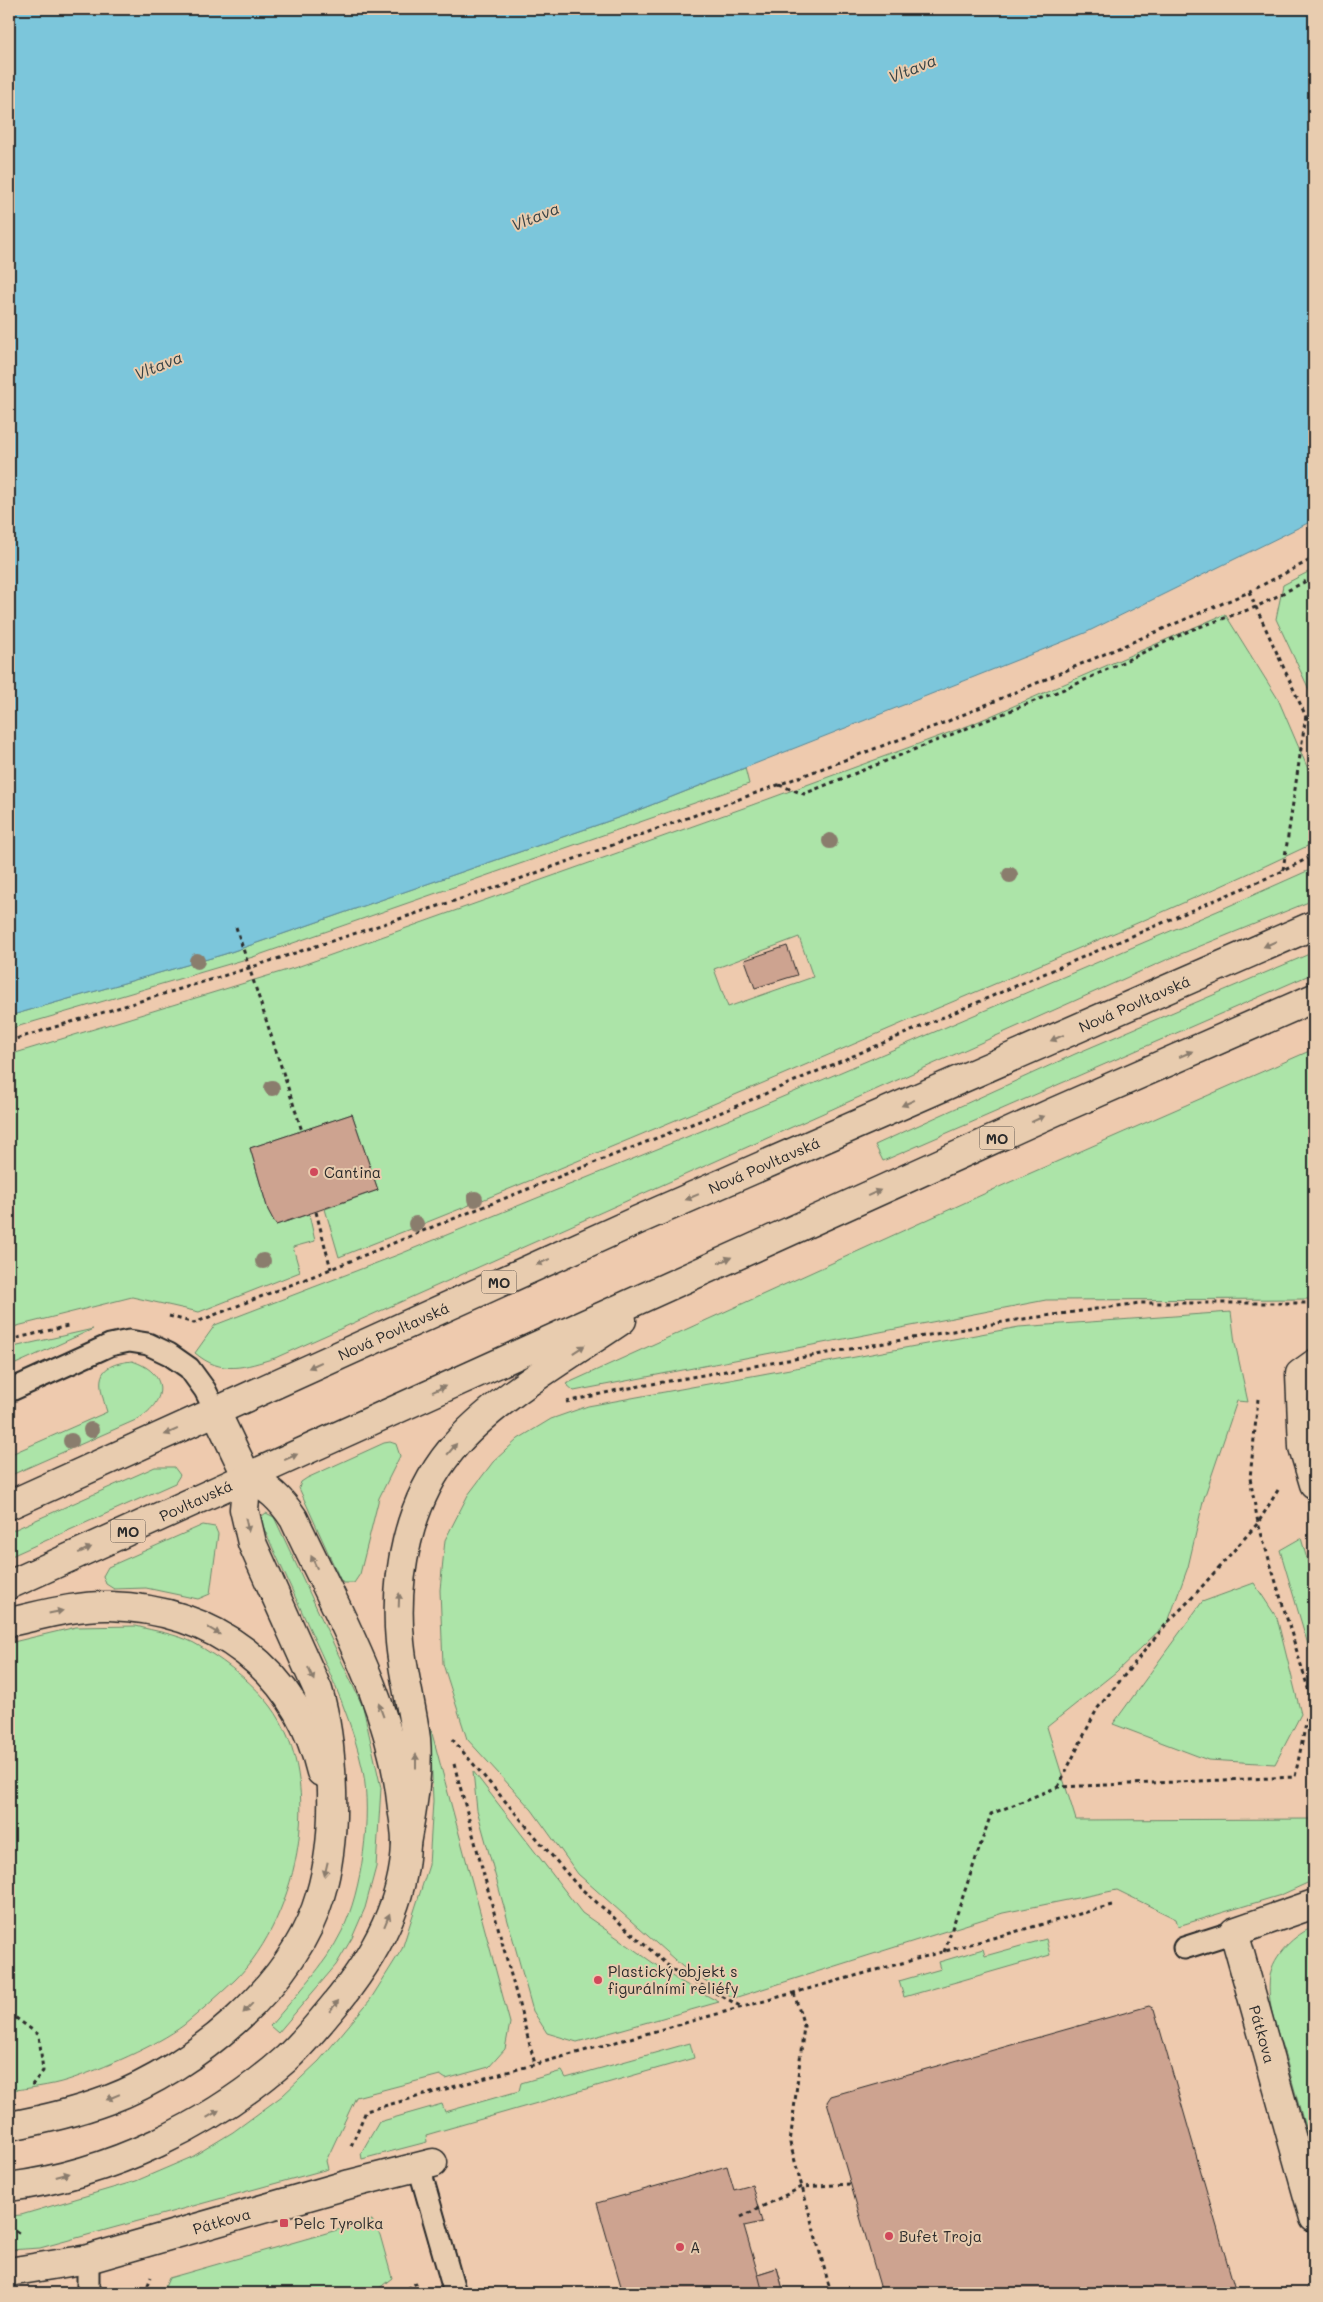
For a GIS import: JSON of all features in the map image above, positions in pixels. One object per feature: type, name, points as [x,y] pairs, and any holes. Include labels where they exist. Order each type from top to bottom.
[{"type":"main road","name":"Nová Povltavská","points":[[216,1412],[344,1351],[638,1220],[1314,925]]},
{"type":"main road","name":"MO","points":[[247,1477],[681,1280],[1314,998]]},
{"type":"main road","points":[[12,2186],[92,2167],[167,2138],[235,2100],[288,2057],[342,1996],[366,1964],[393,1906],[416,1787],[416,1741],[400,1642],[398,1600],[406,1546],[425,1491],[450,1450],[489,1412],[681,1280]]},
{"type":"main road","points":[[1307,1369],[1304,1446],[1314,1484]]},
{"type":"main road","points":[[9,2126],[71,2112],[109,2100],[145,2083],[182,2061],[238,2018],[264,1991],[285,1965],[305,1932],[320,1897],[329,1857],[333,1821],[330,1757],[324,1710],[318,1690],[252,1543],[244,1509],[247,1477],[216,1412]]},
{"type":"main road","name":"MO","points":[[9,1505],[216,1412]]},
{"type":"main road","points":[[247,1477],[270,1490],[284,1503],[294,1519],[366,1672],[383,1715],[396,1761],[406,1844]]},
{"type":"main road","name":"Povltavská","points":[[9,1585],[247,1477]]},
{"type":"main road","points":[[9,1622],[73,1609],[110,1606],[144,1609],[178,1616],[206,1627],[230,1641],[272,1674],[290,1696],[318,1758],[333,1821]]},
{"type":"main road","points":[[1234,1932],[1314,1904]]},
{"type":"main road","name":"Pátkova","points":[[1234,1932],[1314,2218]]},
{"type":"main road","name":"Pátkova","points":[[9,2272],[88,2259],[350,2184],[426,2165]]},
{"type":"lane","points":[[9,1391],[110,1345],[129,1341],[148,1344],[189,1368],[206,1390],[216,1412]]},
{"type":"lane","points":[[1184,1948],[1234,1932]]},
{"type":"lane","points":[[426,2165],[455,2293]]},
{"type":"lane","points":[[88,2259],[88,2293]]},
{"type":"path","points":[[9,1042],[249,968],[500,886],[778,785],[946,722],[1249,592],[1314,558]]},
{"type":"path","points":[[778,785],[804,794],[1074,685],[1191,630],[1256,607],[1314,577]]},
{"type":"path","points":[[1249,592],[1314,734]]},
{"type":"path","points":[[1283,871],[1306,715]]},
{"type":"path","points":[[194,1323],[732,1108],[1283,871],[1314,855]]},
{"type":"path","points":[[236,926],[302,1131]]},
{"type":"path","points":[[316,1212],[331,1269]]},
{"type":"path","points":[[563,1402],[618,1390],[1009,1321],[1140,1303],[1314,1303]]},
{"type":"path","points":[[944,1952],[991,1814],[1058,1787],[1295,1777],[1311,1698],[1258,1523],[1250,1478],[1258,1399]]},
{"type":"path","points":[[1058,1787],[1096,1709],[1168,1622],[1258,1523]]},
{"type":"path","points":[[446,1732],[576,1884],[673,1970],[743,2008]]},
{"type":"path","points":[[453,1760],[535,2064]]},
{"type":"path","points":[[351,2147],[366,2111],[1112,1906]]},
{"type":"path","points":[[794,1993],[804,2026],[790,2144],[831,2293]]},
{"type":"path","points":[[9,2017],[12,2015],[38,2035],[43,2071],[26,2091]]},
{"type":"path","points":[[742,2217],[802,2187],[851,2184]]},
{"type":"path","points":[[1307,2293],[1314,2266]]},
{"type":"path","points":[[400,2293],[418,2281]]},
{"type":"green space","points":[[1314,569],[1314,700],[1276,619],[1283,585]]},
{"type":"green space","points":[[1225,614],[1278,699],[1314,783],[1314,843],[1117,932],[703,1109],[339,1257],[325,1209],[378,1190],[352,1114],[250,1148],[268,1210],[276,1225],[309,1214],[315,1241],[293,1247],[300,1272],[199,1312],[132,1297],[9,1328],[9,1055],[297,967],[752,805],[970,725]],"holes":[[[799,937],[813,977],[728,1007],[714,969]]]},
{"type":"green space","points":[[745,768],[749,784],[253,957],[9,1029],[9,1016],[225,954],[626,815]]},
{"type":"green space","points":[[1314,868],[1314,899],[1311,901],[1166,960],[275,1358],[234,1368],[215,1365],[195,1353],[215,1325],[400,1254],[738,1116]]},
{"type":"green space","points":[[1314,952],[1314,973],[883,1161],[875,1145],[1075,1054]]},
{"type":"green space","points":[[1314,1049],[1314,1299],[1046,1300],[574,1391],[566,1384],[1008,1183]]},
{"type":"green space","points":[[1231,1312],[1235,1343],[1248,1402],[1237,1401],[1204,1498],[1188,1567],[1168,1622],[1116,1672],[1047,1727],[1076,1820],[1314,1819],[1314,1880],[1281,1895],[1178,1926],[1176,1919],[1117,1890],[1003,1913],[734,1998],[683,1967],[578,1874],[532,1810],[467,1739],[443,1664],[440,1590],[445,1540],[468,1495],[493,1462],[518,1439],[551,1419],[588,1406],[1019,1327]]},
{"type":"green space","points":[[93,1329],[9,1367],[9,1348]]},
{"type":"green space","points":[[132,1361],[152,1372],[160,1387],[159,1395],[148,1412],[138,1419],[9,1476],[9,1455],[107,1412],[102,1392],[102,1377],[110,1366]]},
{"type":"green space","points":[[384,1443],[396,1444],[400,1456],[379,1498],[360,1574],[354,1583],[343,1583],[299,1488],[301,1482]]},
{"type":"green space","points":[[155,1467],[174,1467],[180,1475],[175,1483],[9,1557],[9,1532]]},
{"type":"green space","points":[[266,1513],[274,1517],[363,1707],[381,1788],[376,1867],[365,1908],[352,1938],[336,1965],[278,2033],[270,2026],[310,1980],[327,1956],[342,1931],[349,1914],[360,1874],[366,1830],[366,1789],[359,1753],[342,1702],[261,1522],[262,1516]]},
{"type":"green space","points":[[203,1525],[215,1527],[218,1534],[210,1594],[198,1599],[146,1588],[114,1589],[106,1584],[103,1576],[108,1567]]},
{"type":"green space","points":[[1301,1538],[1314,1584],[1314,1665],[1280,1550]]},
{"type":"green space","points":[[1254,1583],[1277,1618],[1301,1714],[1275,1764],[1208,1760],[1113,1724],[1202,1602]]},
{"type":"green space","points":[[136,1626],[187,1640],[222,1661],[241,1675],[265,1699],[285,1729],[296,1765],[301,1803],[298,1843],[290,1882],[276,1919],[258,1953],[235,1980],[184,2025],[144,2049],[97,2070],[54,2084],[9,2091],[9,1643],[76,1627]]},
{"type":"green space","points":[[430,1726],[510,2023],[505,2049],[489,2067],[446,2079],[440,2075],[356,2097],[326,2161],[328,2169],[40,2248],[9,2250],[9,2216],[21,2215],[136,2181],[192,2157],[233,2132],[282,2096],[319,2061],[370,2000],[402,1949],[429,1865],[433,1801]]},
{"type":"green space","points":[[473,1771],[582,1913],[676,1979],[719,2002],[577,2042],[547,2033],[533,2011],[477,1810]]},
{"type":"green space","points":[[1314,1927],[1314,2152],[1312,2152],[1273,2017],[1269,1986],[1272,1968],[1280,1953],[1293,1940]]},
{"type":"green space","points":[[1046,1939],[1050,1955],[904,1997],[899,1981],[941,1969],[939,1962],[983,1949],[985,1956]]},
{"type":"green space","points":[[690,2043],[694,2058],[426,2135],[427,2142],[362,2159],[361,2153],[379,2122],[442,2104],[445,2112],[519,2091],[521,2083],[562,2071],[566,2078]]},
{"type":"green space","points":[[372,2220],[380,2235],[392,2278],[373,2293],[170,2293],[165,2287],[169,2278]]},
{"type":"water","name":"Vltava","points":[[9,9],[1314,9],[1314,520],[1085,633],[626,815],[225,954],[9,1016]]},
{"type":"building","points":[[787,946],[797,975],[755,988],[745,960]]},
{"type":"building","name":"Cantina","points":[[352,1114],[378,1190],[276,1225],[268,1210],[250,1148]]},
{"type":"building","points":[[1149,2006],[1154,2009],[1236,2293],[882,2293],[827,2102],[831,2096]]},
{"type":"building","name":"A","points":[[727,2166],[734,2190],[752,2185],[762,2222],[744,2226],[758,2274],[777,2268],[784,2293],[623,2293],[597,2203]]},
{"type":"building","points":[[777,2268],[784,2293],[763,2293],[758,2274]]},
{"type":"place","name":"Cantina","points":[[314,1172]]},
{"type":"place","name":"Plastický objekt s figurálními reliéfy","points":[[598,1980]]},
{"type":"place","name":"Pelc Tyrolka","points":[[284,2223]]},
{"type":"place","name":"Bufet Troja","points":[[889,2236]]},
{"type":"place","name":"A","points":[[680,2247]]}]
